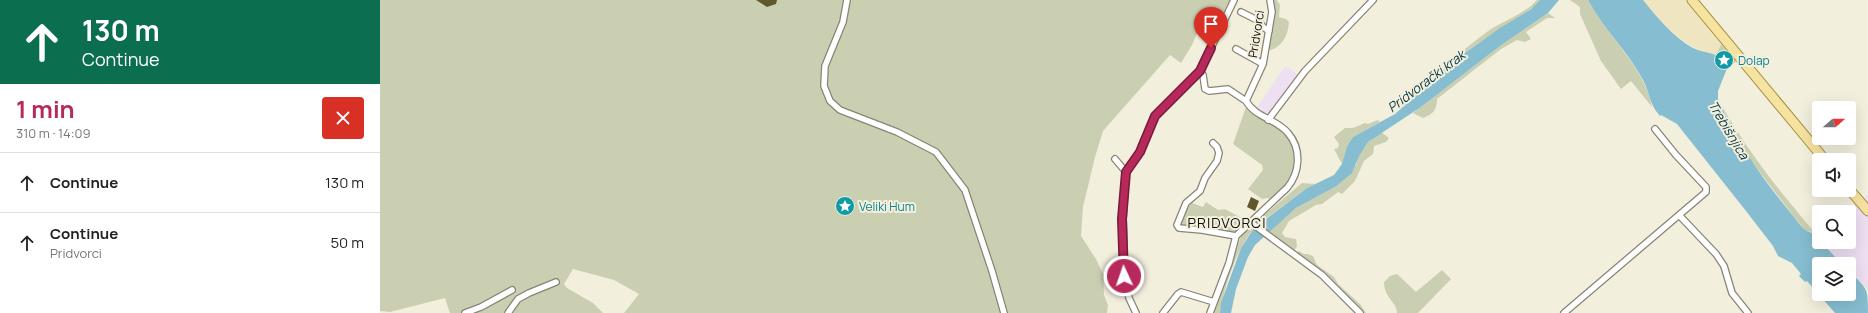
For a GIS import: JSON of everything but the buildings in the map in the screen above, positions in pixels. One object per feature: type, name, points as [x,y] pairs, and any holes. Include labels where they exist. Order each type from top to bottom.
[{"type":"main road","points":[[1692,0],[1819,153]]},
{"type":"main road","points":[[1856,197],[1868,211]]},
{"type":"street","points":[[847,0],[843,22],[825,66],[824,86],[830,101],[840,110],[897,132],[936,152],[965,190],[990,264],[1004,313]]},
{"type":"street","points":[[1136,313],[1129,298],[1123,262],[1124,249],[1122,219],[1126,172],[1140,152],[1155,116],[1200,71],[1234,0]]},
{"type":"street","name":"Pridvorci","points":[[1246,101],[1263,64],[1272,12],[1270,0]]},
{"type":"street","points":[[1268,120],[1305,71],[1373,0]]},
{"type":"street","points":[[1241,12],[1259,20],[1263,27],[1269,30]]},
{"type":"street","points":[[1236,49],[1263,64]]},
{"type":"street","points":[[1200,71],[1203,74],[1205,88],[1209,91],[1228,89],[1246,101],[1256,113],[1289,133],[1296,153],[1298,167],[1292,182],[1287,188],[1236,236],[1235,246],[1210,313]]},
{"type":"street","points":[[1564,313],[1706,192],[1706,187],[1676,155],[1655,129]]},
{"type":"street","points":[[1213,143],[1218,147],[1219,153],[1217,161],[1205,178],[1200,191],[1186,203],[1177,226],[1179,228],[1202,230],[1236,236]]},
{"type":"street","points":[[1115,159],[1126,172]]},
{"type":"street","points":[[1679,215],[1716,254],[1724,266],[1732,293],[1748,313]]},
{"type":"street","points":[[1250,222],[1322,275],[1360,313]]},
{"type":"street","points":[[508,313],[518,299],[556,282]]},
{"type":"street","points":[[465,313],[481,307],[512,290]]},
{"type":"street","points":[[1163,313],[1178,294],[1182,292],[1214,302]]},
{"type":"shaded area","points":[[1285,66],[1300,76],[1267,117],[1256,109]]},
{"type":"shaded area","points":[[1868,195],[1868,289],[1856,278],[1856,257],[1835,257],[1828,249],[1856,249],[1856,205],[1854,205]]},
{"type":"green space","points":[[380,0],[1230,0],[1219,21],[1203,20],[1192,45],[1181,63],[1170,55],[1103,131],[1083,207],[1081,236],[1096,259],[1103,274],[1104,295],[1108,305],[1107,313],[624,313],[639,294],[614,280],[573,269],[564,284],[567,288],[593,303],[603,313],[450,313],[445,298],[390,312],[380,311]]},
{"type":"green space","points":[[1272,0],[1277,0],[1280,5],[1279,17],[1286,19],[1289,22],[1286,37],[1283,41],[1277,47],[1267,51],[1274,19],[1274,6]]},
{"type":"green space","points":[[1537,0],[1540,0],[1527,12],[1458,58],[1404,106],[1400,101],[1408,98],[1422,88],[1453,59],[1481,36],[1523,11]]},
{"type":"green space","points":[[1570,0],[1588,0],[1633,64],[1648,92],[1652,107],[1631,81],[1621,89],[1601,61],[1580,14],[1580,7]]},
{"type":"green space","points":[[1548,13],[1555,18],[1547,18],[1526,32],[1531,39],[1525,42],[1517,40],[1501,49],[1437,99],[1435,109],[1432,113],[1423,118],[1413,113],[1500,46]]},
{"type":"green space","points":[[1721,44],[1736,62],[1728,66],[1724,60],[1716,55]]},
{"type":"green space","points":[[1718,99],[1740,136],[1763,169],[1812,229],[1812,232],[1805,230],[1746,154]]},
{"type":"green space","points":[[1246,107],[1285,132],[1291,140],[1294,150],[1296,166],[1292,178],[1271,199],[1262,199],[1248,189],[1263,170],[1262,165],[1233,144]]},
{"type":"green space","points":[[1378,120],[1380,122],[1353,137],[1342,164],[1334,149],[1338,148],[1339,144],[1334,137],[1345,128],[1353,128]]},
{"type":"green space","points":[[1381,132],[1389,138],[1386,142],[1374,146],[1373,154],[1364,161],[1355,181],[1342,194],[1338,192],[1322,204],[1316,205],[1289,221],[1282,233],[1285,237],[1296,239],[1297,246],[1294,252],[1267,233],[1296,208],[1335,187],[1356,165],[1358,156],[1368,142]]},
{"type":"green space","points":[[1302,183],[1315,184],[1307,188],[1257,225],[1255,220],[1264,211],[1270,210]]},
{"type":"green space","points":[[1206,202],[1218,210],[1225,209],[1247,221],[1232,235],[1180,225],[1180,221],[1192,203],[1203,207]]},
{"type":"green space","points":[[1247,228],[1254,228],[1242,246],[1232,268],[1220,313],[1214,313],[1241,236]]},
{"type":"green space","points":[[1299,251],[1313,256],[1317,265],[1334,277],[1338,284],[1360,304],[1366,313],[1362,313],[1324,274],[1296,253]]},
{"type":"green space","points":[[1442,270],[1451,279],[1418,313],[1397,313],[1395,306],[1386,292],[1384,282],[1390,276],[1397,274],[1416,292]]},
{"type":"sand","points":[[1643,0],[1686,0],[1721,44],[1716,55],[1704,52],[1684,41],[1667,27]]},
{"type":"water","points":[[1540,0],[1559,0],[1548,13],[1500,46],[1421,107],[1368,142],[1359,156],[1352,173],[1335,187],[1296,208],[1255,245],[1248,257],[1236,289],[1231,313],[1220,313],[1221,303],[1241,248],[1254,228],[1307,188],[1334,175],[1342,164],[1347,147],[1353,137],[1395,114],[1455,60],[1500,28],[1530,10]]},
{"type":"water","name":"Trebišnjica","points":[[1588,0],[1643,0],[1679,38],[1693,48],[1713,54],[1725,61],[1728,66],[1718,91],[1718,99],[1734,131],[1752,161],[1772,189],[1800,225],[1806,231],[1812,233],[1812,249],[1828,249],[1835,257],[1812,257],[1812,287],[1807,281],[1805,282],[1799,276],[1801,274],[1792,263],[1778,256],[1773,246],[1677,124],[1661,115],[1660,116],[1656,112],[1637,69],[1594,11]]},
{"type":"water","points":[[1856,278],[1863,285],[1867,293],[1868,313],[1835,313],[1824,301],[1856,301]]},
{"type":"place","name":"Dolap","points":[[1724,60]]},
{"type":"place","name":"Veliki Hum","points":[[845,206]]},
{"type":"district","name":"PRIDVORCI","points":[[1227,222]]},
{"type":"route","points":[[1124,276],[1122,219],[1126,172],[1140,152],[1155,116],[1200,71],[1208,58],[1211,48]]},
{"type":"water label","name":"Pridvorački krak","points":[[1426,81]]}]
